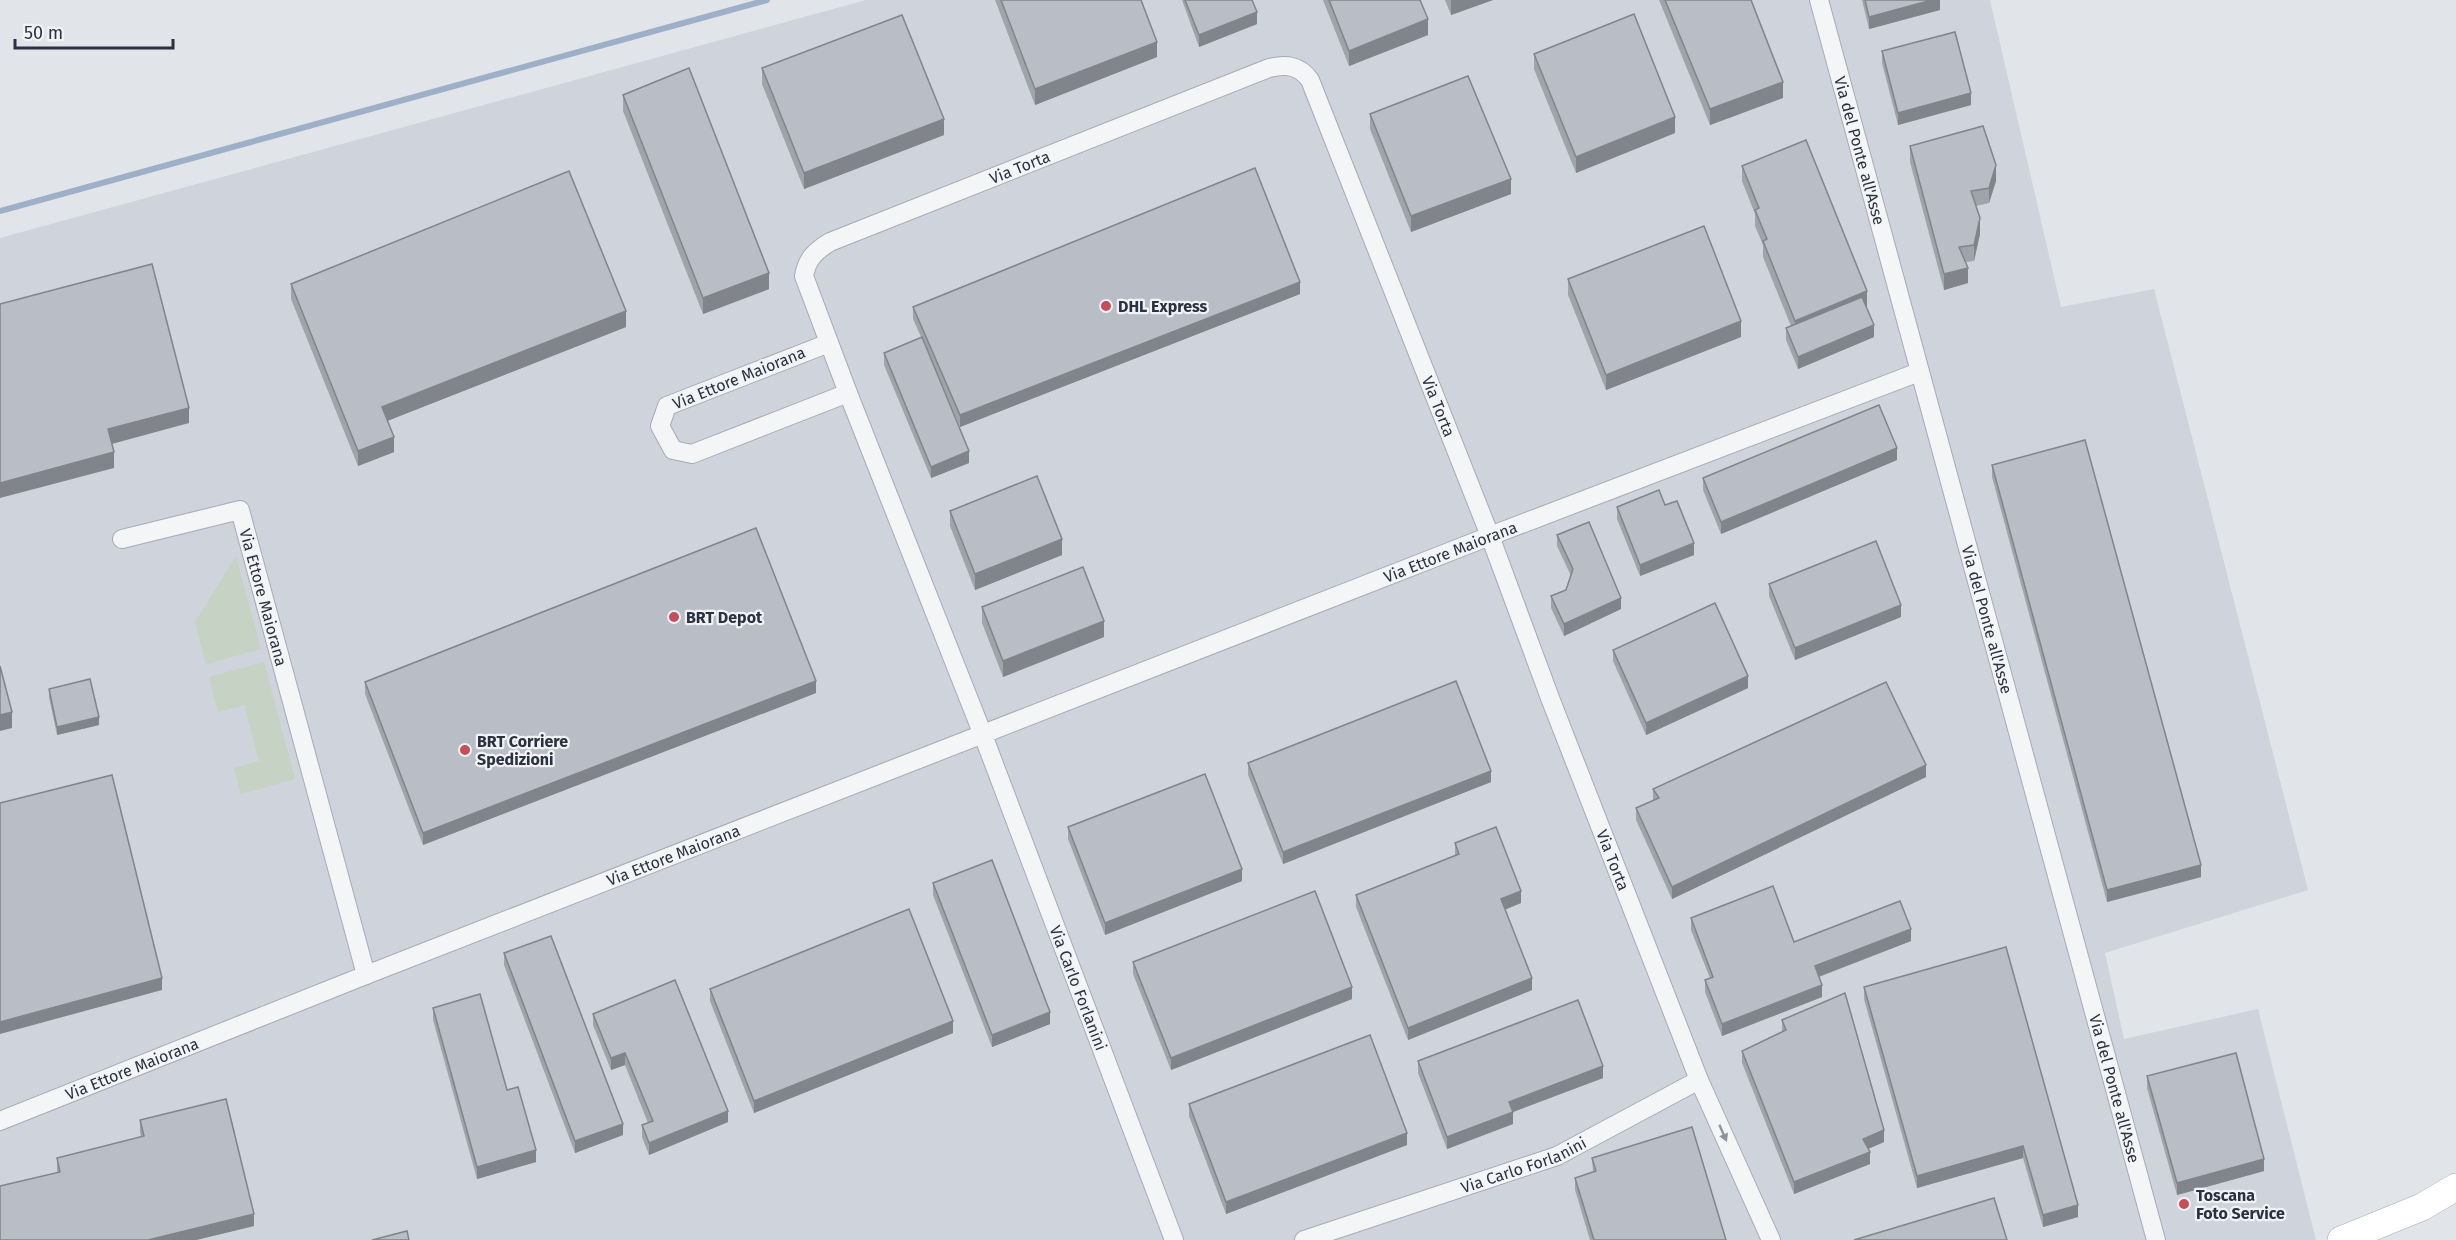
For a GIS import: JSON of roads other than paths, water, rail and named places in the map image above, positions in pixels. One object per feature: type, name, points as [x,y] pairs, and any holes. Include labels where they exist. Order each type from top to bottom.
[{"type":"main road","points":[[2341,1240],[2422,1207],[2456,1187]]},
{"type":"street","name":"Via del Ponte all'Asse","points":[[1819,0],[2156,1240]]},
{"type":"street","name":"Via Torta","points":[[829,343],[804,276],[808,260],[830,242],[1269,68],[1288,66],[1298,68],[1310,80],[1490,536],[1550,698],[1699,1080],[1771,1240]]},
{"type":"street","name":"Via Ettore Maiorana","points":[[829,343],[667,406],[660,426],[673,450],[692,454],[848,393]]},
{"type":"street","points":[[829,343],[983,735]]},
{"type":"street","name":"Via Ettore Maiorana","points":[[0,1121],[366,975],[1490,536],[1919,372]]},
{"type":"street","name":"Via Ettore Maiorana","points":[[122,539],[240,510],[366,975]]},
{"type":"street","name":"Via Carlo Forlanini","points":[[983,735],[1174,1240]]},
{"type":"street","name":"Via Carlo Forlanini","points":[[1304,1240],[1557,1155],[1699,1080]]},
{"type":"waterway","points":[[0,211],[767,0]]},
{"type":"place","name":"DHL Express","points":[[1106,306]]},
{"type":"place","name":"BRT Depot","points":[[674,617]]},
{"type":"place","name":"BRT Corriere Spedizioni","points":[[465,750]]},
{"type":"place","name":"Toscana Foto Service","points":[[2184,1204]]}]
